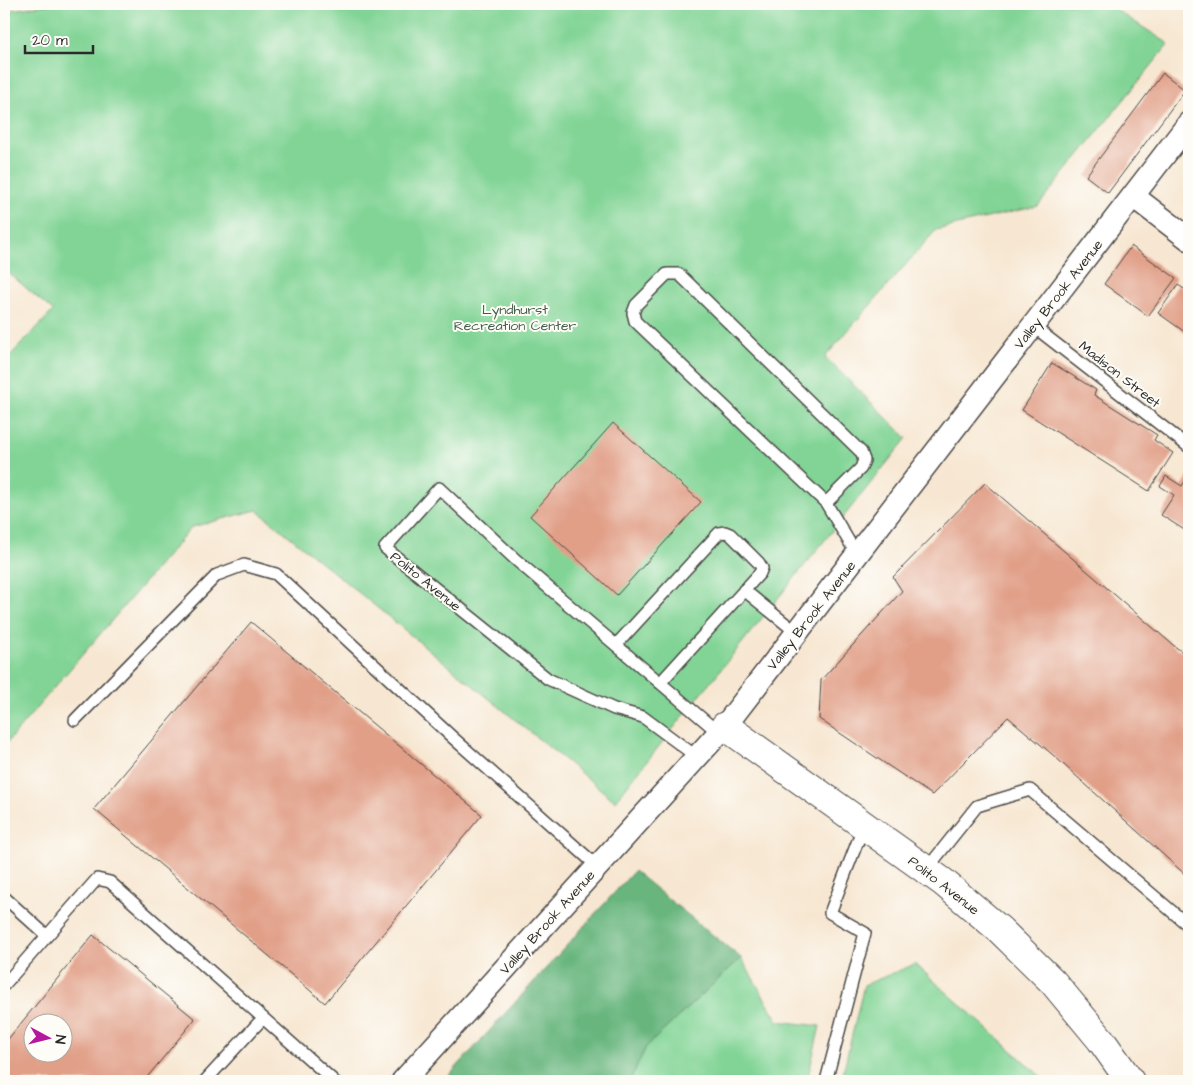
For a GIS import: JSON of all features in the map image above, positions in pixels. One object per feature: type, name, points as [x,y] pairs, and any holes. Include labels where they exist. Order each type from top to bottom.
[{"type":"street","name":"Valley Brook Avenue","points":[[403,1081],[722,729],[1189,123]]},
{"type":"street","points":[[1133,196],[1189,239]]},
{"type":"street","name":"Polito Avenue","points":[[722,729],[864,825],[942,882],[1000,930],[1053,982],[1101,1040],[1130,1081]]},
{"type":"lane","points":[[826,503],[861,468],[864,460],[861,452],[679,274],[667,274],[636,305],[633,313],[635,321],[826,503],[857,555]]},
{"type":"lane","name":"Madison Street","points":[[1033,326],[1189,447]]},
{"type":"lane","name":"Polito Avenue","points":[[697,757],[643,717],[614,709],[548,679],[385,548],[439,488],[516,560],[660,683],[722,729]]},
{"type":"lane","points":[[616,645],[719,533],[725,532],[730,534],[759,563],[762,568],[760,573],[660,683]]},
{"type":"lane","points":[[75,720],[217,575],[244,565],[276,574],[452,737],[597,866]]},
{"type":"lane","points":[[744,590],[797,633]]},
{"type":"lane","points":[[926,870],[977,806],[1030,790],[1189,926]]},
{"type":"lane","points":[[826,1081],[865,933],[830,913],[864,825]]},
{"type":"lane","points":[[4,985],[96,879],[110,882],[334,1081]]},
{"type":"lane","points":[[4,897],[47,936]]},
{"type":"lane","points":[[205,1081],[263,1018]]},
{"type":"green space","name":"Lyndhurst Recreation Center","points":[[51,4],[1107,4],[1169,44],[1038,206],[936,230],[825,357],[907,438],[615,801],[257,510],[192,527],[4,746],[4,362],[53,311],[4,269],[4,11]]},
{"type":"green space","points":[[634,871],[741,958],[646,1047],[630,1081],[444,1081]]},
{"type":"green space","points":[[741,958],[778,1021],[820,1026],[807,1081],[630,1081],[646,1047]]},
{"type":"green space","points":[[915,964],[1046,1081],[841,1081],[864,985]]},
{"type":"building","points":[[1163,73],[1185,90],[1108,193],[1086,176]]},
{"type":"building","points":[[1131,246],[1176,278],[1148,316],[1104,284]]},
{"type":"building","points":[[1178,285],[1189,292],[1189,335],[1158,313]]},
{"type":"building","points":[[1052,363],[1096,390],[1094,395],[1157,435],[1154,440],[1173,453],[1149,491],[1022,410]]},
{"type":"building","points":[[613,423],[701,502],[617,595],[530,516]]},
{"type":"building","points":[[1189,475],[1189,533],[1161,515],[1174,495],[1160,486],[1166,476],[1182,486]]},
{"type":"building","points":[[985,483],[1189,657],[1189,878],[1053,755],[1008,717],[932,795],[819,719],[821,680],[902,591],[893,577]]},
{"type":"building","points":[[251,622],[482,815],[325,1003],[94,809]]},
{"type":"building","points":[[93,935],[195,1019],[144,1081],[4,1081],[4,1044],[22,1022],[22,1062],[72,1062],[72,1012],[30,1012]]}]
